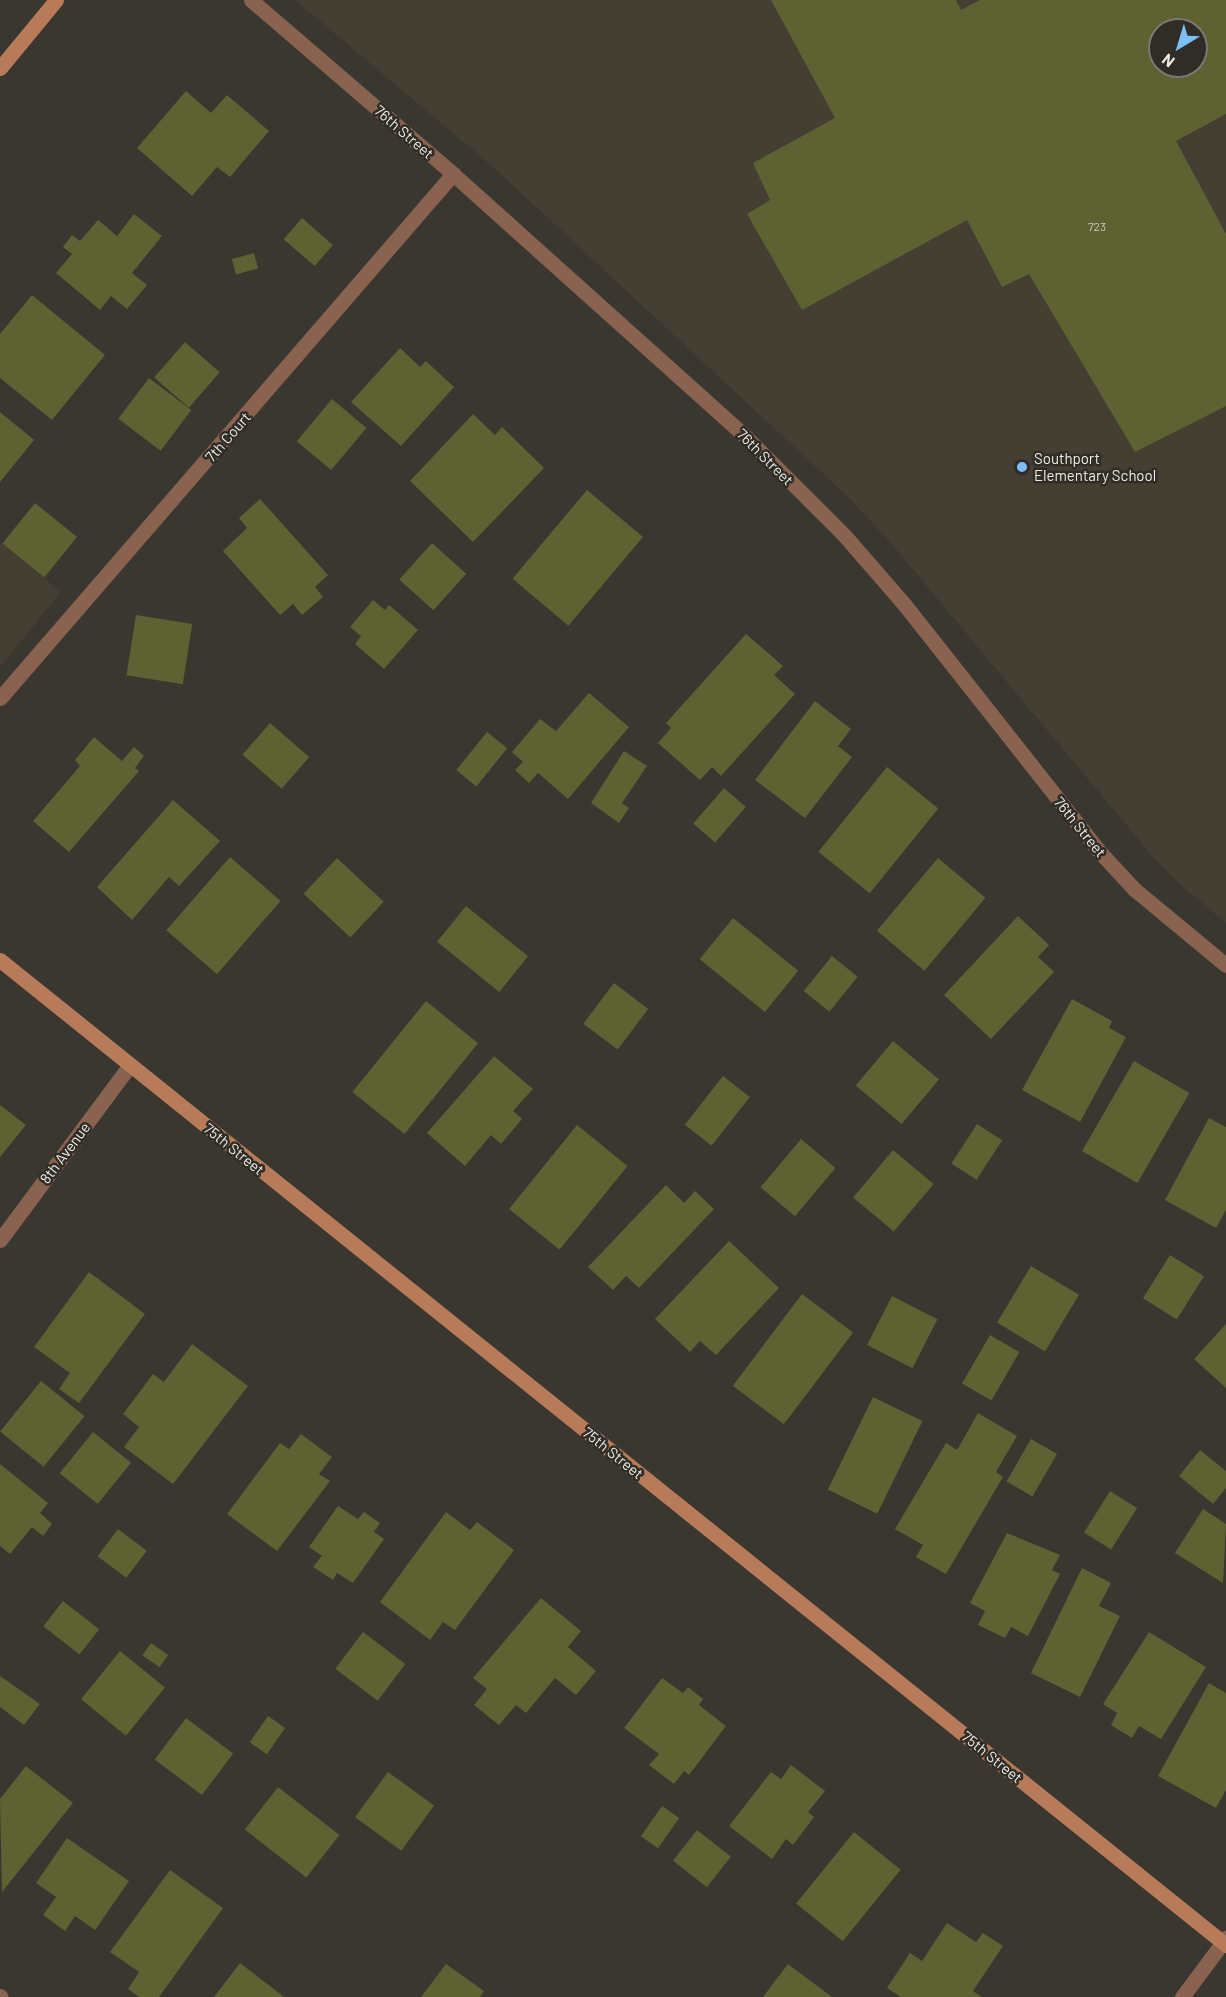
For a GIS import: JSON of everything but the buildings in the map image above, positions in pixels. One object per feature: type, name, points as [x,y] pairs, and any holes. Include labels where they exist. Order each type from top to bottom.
[{"type":"street","points":[[0,68],[56,0]]},
{"type":"street","name":"76th Street","points":[[251,0],[453,174],[746,437],[845,536],[904,604],[1098,850],[1134,889],[1226,965]]},
{"type":"street","name":"7th Court","points":[[0,698],[453,174]]},
{"type":"street","name":"75th Street","points":[[0,960],[1225,1942]]},
{"type":"street","name":"8th Avenue","points":[[0,1240],[130,1065]]},
{"type":"street","points":[[1182,1997],[1225,1942]]},
{"type":"shaded area","name":"Southport Elementary School","points":[[295,0],[1226,0],[1226,923],[1177,882],[1148,851],[890,542],[846,495],[493,167]]},
{"type":"shaded area","points":[[0,542],[61,592],[0,667]]},
{"type":"place","name":"Southport Elementary School","points":[[1022,467]]}]
